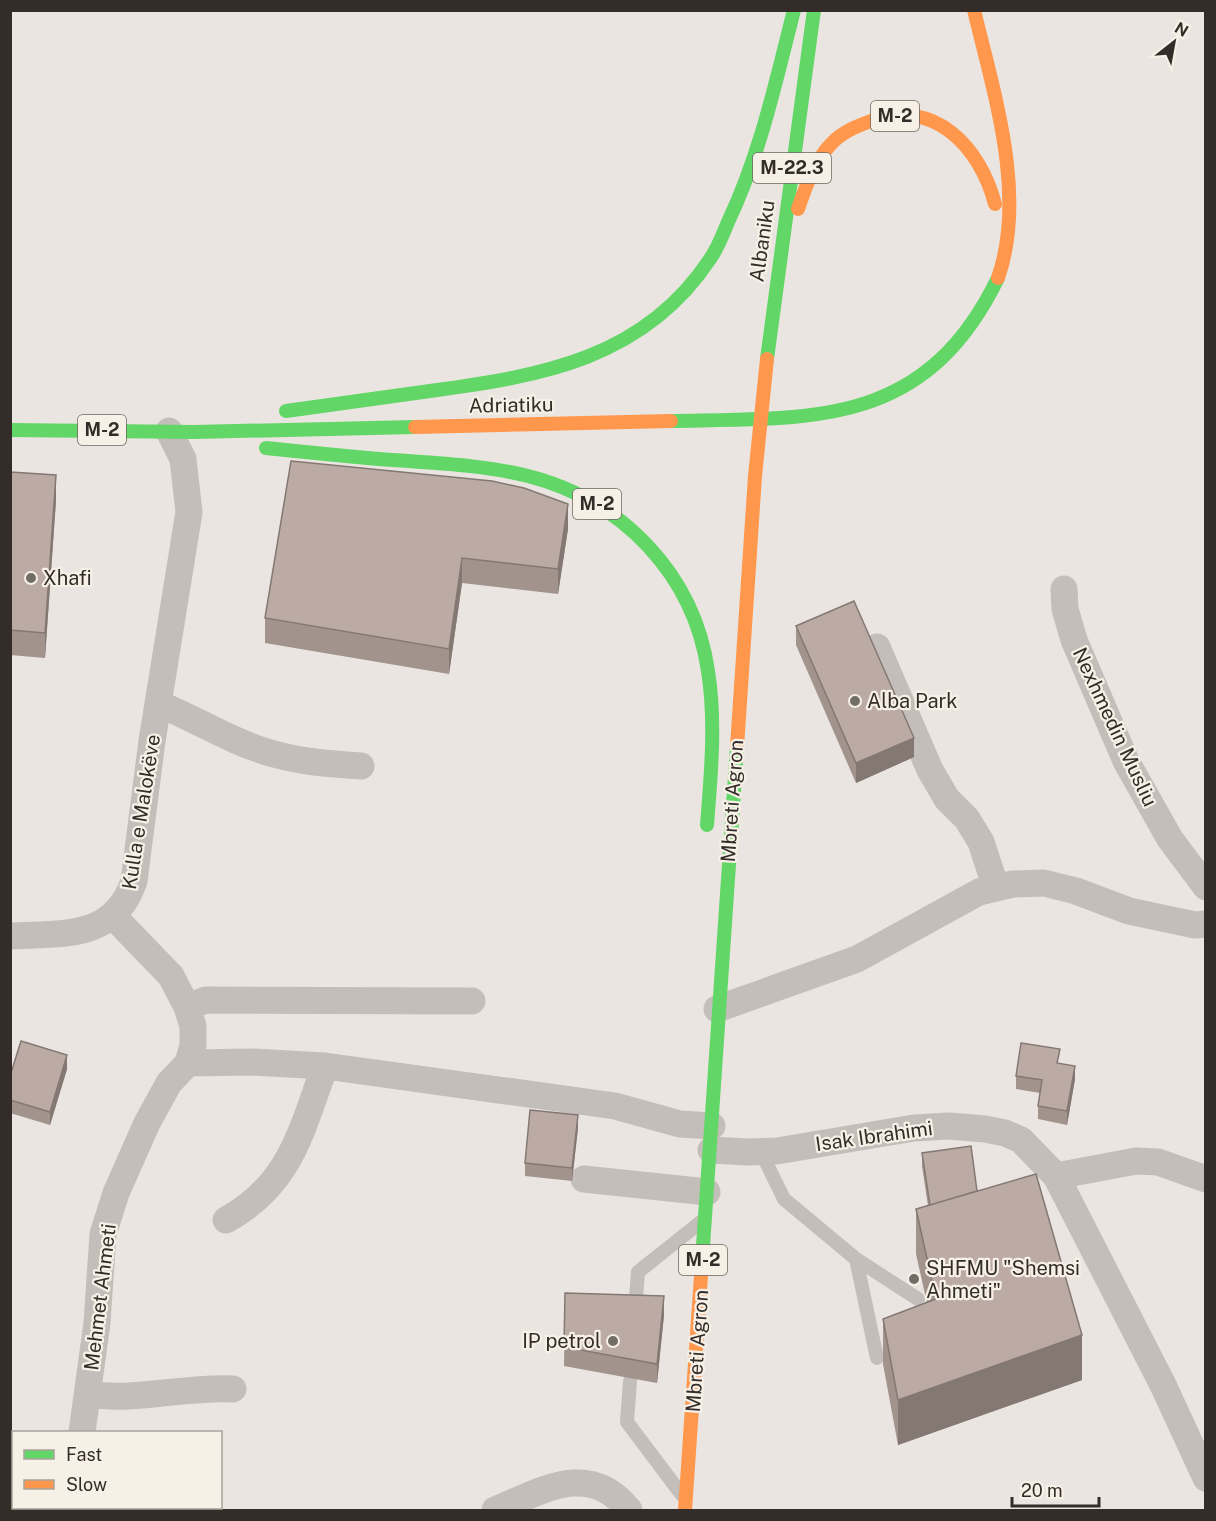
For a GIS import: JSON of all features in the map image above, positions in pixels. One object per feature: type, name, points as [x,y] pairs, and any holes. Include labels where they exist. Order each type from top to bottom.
[{"type":"main road","points":[[273,413],[494,382],[566,366],[623,341],[670,308],[711,258],[742,193],[772,97],[794,10]]},
{"type":"main road","name":"Albaniku","points":[[755,477],[771,325],[814,10]]},
{"type":"main road","name":"Adriatiku","points":[[10,430],[182,431],[796,418],[854,408],[899,391],[951,348],[978,318],[997,285],[1008,249],[1011,215],[1001,133],[974,10]]},
{"type":"main road","name":"M-2","points":[[771,325],[796,217],[808,180],[818,162],[831,143],[844,133],[871,119],[900,115],[923,118],[947,127],[981,161],[992,183],[996,210],[994,246],[979,292],[978,318]]},
{"type":"main road","points":[[182,431],[218,421],[251,417]]},
{"type":"main road","name":"M-2","points":[[182,431],[227,444],[489,468],[542,481],[585,497],[621,518],[652,546],[673,573],[694,617],[708,668],[712,759],[710,845],[727,867]]},
{"type":"main road","name":"Mbreti Agron","points":[[686,1506],[707,1205],[717,1009],[755,477]]},
{"type":"street","name":"Kulla e Malokëve","points":[[10,936],[73,933],[99,926],[114,917],[129,897],[134,881],[189,512],[182,431]]},
{"type":"street","name":"Nexhmedin Musliu","points":[[1064,589],[1065,609],[1074,640],[1126,761],[1170,839],[1206,887]]},
{"type":"street","points":[[877,647],[930,770],[947,799],[967,819],[981,842],[996,888]]},
{"type":"street","name":"Kulla e Malokëve","points":[[159,704],[237,741],[273,754],[315,763],[361,766]]},
{"type":"street","points":[[717,1009],[857,959],[979,892],[1013,884],[1044,883],[1076,891],[1129,911],[1196,925],[1206,924]]},
{"type":"street","points":[[114,917],[171,976],[187,1006],[193,1035],[188,1063],[252,1062],[325,1066],[615,1106],[680,1124],[711,1138]]},
{"type":"street","points":[[187,1006],[206,1000],[380,1003],[472,1001]]},
{"type":"street","name":"Mehmet Ahmeti","points":[[82,1431],[97,1323],[103,1234],[116,1193],[147,1123],[169,1083],[188,1063]]},
{"type":"street","points":[[226,1220],[260,1198],[279,1176],[289,1158],[325,1066]]},
{"type":"street","name":"Isak Ibrahimi","points":[[711,1138],[761,1152],[914,1128],[985,1129],[1005,1133],[1021,1140],[1056,1176],[1163,1385],[1206,1478]]},
{"type":"street","points":[[1056,1176],[1136,1161],[1158,1162],[1206,1179]]},
{"type":"street","points":[[584,1179],[707,1205]]},
{"type":"street","name":"Mehmet Ahmeti","points":[[88,1394],[109,1397],[207,1387],[233,1389]]},
{"type":"street","points":[[495,1510],[567,1482],[587,1482],[604,1488],[621,1500],[629,1510]]},
{"type":"lane","points":[[761,1152],[784,1199],[856,1259],[918,1299]]},
{"type":"lane","points":[[635,1311],[638,1272],[707,1205]]},
{"type":"lane","points":[[856,1259],[877,1358]]},
{"type":"lane","points":[[630,1381],[627,1422],[686,1506]]},
{"type":"building","points":[[291,461],[492,481],[524,488],[568,504],[558,569],[462,558],[449,649],[265,618]]},
{"type":"building","name":"Xhafi","points":[[10,472],[56,475],[45,633],[10,630]]},
{"type":"building","name":"Alba Park","points":[[854,601],[914,738],[856,763],[796,626]]},
{"type":"building","points":[[21,1041],[67,1055],[50,1112],[10,1100],[10,1076]]},
{"type":"building","points":[[1021,1043],[1060,1049],[1057,1063],[1075,1066],[1067,1111],[1038,1106],[1042,1080],[1016,1076]]},
{"type":"building","points":[[530,1110],[578,1115],[572,1168],[525,1163]]},
{"type":"building","points":[[971,1146],[977,1191],[930,1205],[922,1153]]},
{"type":"building","points":[[1036,1174],[1082,1335],[898,1400],[883,1319],[936,1299],[916,1209]]},
{"type":"building","name":"IP petrol","points":[[565,1293],[664,1296],[657,1364],[564,1347]]},
{"type":"traffic: fast","points":[[286,411],[471,385],[550,369],[587,357],[622,341],[654,320],[684,293],[710,259],[720,241],[758,144],[794,10]]},
{"type":"traffic: fast","points":[[767,359],[814,10]]},
{"type":"traffic: fast","points":[[671,421],[772,418],[818,414],[861,405],[900,388],[936,363],[969,327],[998,278]]},
{"type":"traffic: fast","points":[[10,430],[194,432],[415,427]]},
{"type":"traffic: fast","points":[[266,448],[454,464],[510,472],[562,487],[594,503],[623,523],[648,546],[670,573],[687,603],[700,636],[708,671],[712,709],[707,825]]},
{"type":"traffic: fast","points":[[702,1261],[737,747]]},
{"type":"traffic: slow","points":[[974,10],[998,110],[1008,179],[1009,213],[1006,246],[998,278]]},
{"type":"traffic: slow","points":[[798,209],[815,166],[835,140],[860,125],[894,116],[915,116],[934,122],[951,132],[978,164],[995,204]]},
{"type":"traffic: slow","points":[[737,747],[755,476],[767,359]]},
{"type":"traffic: slow","points":[[415,427],[671,421]]},
{"type":"traffic: slow","points":[[685,1510],[702,1261]]},
{"type":"place","name":"Xhafi","points":[[31,578]]},
{"type":"place","name":"Alba Park","points":[[855,701]]},
{"type":"place","name":"SHFMU \"Shemsi Ahmeti\"","points":[[914,1279]]},
{"type":"place","name":"IP petrol","points":[[613,1341]]}]
